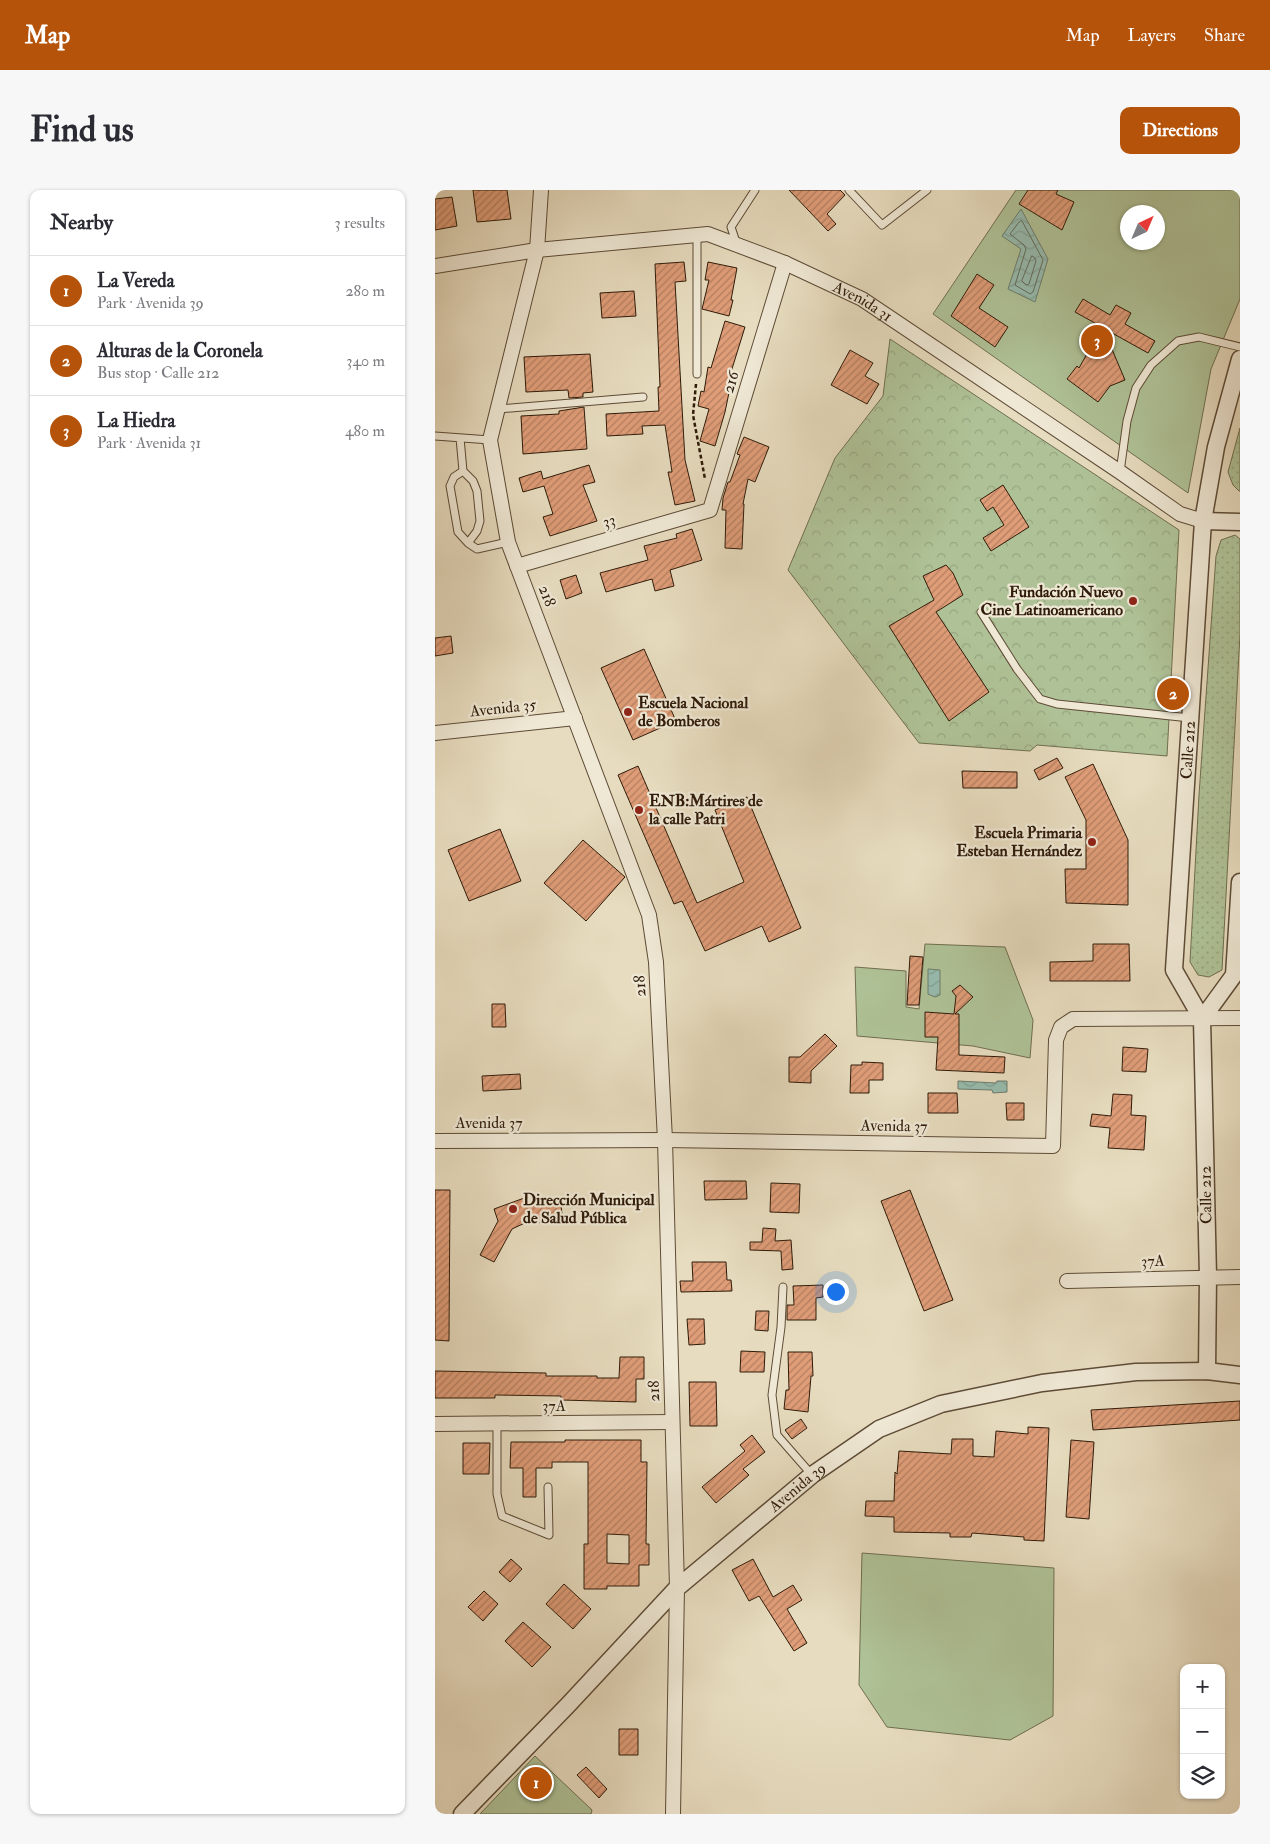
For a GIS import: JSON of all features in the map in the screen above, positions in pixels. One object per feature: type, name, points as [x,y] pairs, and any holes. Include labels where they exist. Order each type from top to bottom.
[{"type":"street","name":"218","points":[[541,190],[537,250],[490,440],[508,542],[649,916],[656,962],[665,1140],[677,1588],[673,1814]]},
{"type":"street","name":"Avenida 31","points":[[435,266],[537,250],[708,234],[785,263],[862,299],[1180,514],[1203,521],[1240,522]]},
{"type":"street","name":"216","points":[[710,510],[785,263]]},
{"type":"street","name":"Calle 212","points":[[1207,1371],[1208,1276],[1202,1019],[1174,970],[1203,521],[1216,447],[1240,359]]},
{"type":"street","name":"33","points":[[517,566],[710,510]]},
{"type":"street","name":"Avenida 35","points":[[435,733],[575,718]]},
{"type":"street","points":[[1202,1019],[1234,975],[1240,882]]},
{"type":"street","name":"Avenida 37","points":[[435,1141],[665,1140],[1053,1146],[1056,1040],[1061,1027],[1073,1019],[1240,1018]]},
{"type":"street","name":"37A","points":[[1067,1281],[1208,1276],[1240,1277]]},
{"type":"street","name":"Avenida 39","points":[[462,1814],[569,1704],[677,1588],[812,1475],[879,1429],[941,1404],[1042,1383],[1136,1372],[1207,1371],[1240,1375]]},
{"type":"street","name":"37A","points":[[435,1424],[672,1422]]},
{"type":"lane","points":[[737,245],[731,227],[755,190]]},
{"type":"lane","points":[[849,190],[882,225],[927,190]]},
{"type":"lane","points":[[697,236],[697,374]]},
{"type":"lane","points":[[1120,472],[1127,421],[1136,388],[1151,365],[1178,342],[1199,337],[1240,347]]},
{"type":"lane","points":[[498,410],[643,397]]},
{"type":"lane","points":[[435,436],[490,440]]},
{"type":"lane","points":[[460,438],[463,471],[473,481],[477,491],[480,521],[477,531],[468,543]]},
{"type":"lane","points":[[463,471],[454,477],[450,486],[458,532],[468,543],[477,549],[508,542]]},
{"type":"lane","points":[[981,612],[1017,669],[1040,699],[1057,704],[1190,718]]},
{"type":"lane","points":[[783,1287],[781,1327],[772,1395],[777,1435],[812,1475]]},
{"type":"lane","points":[[497,1424],[497,1494],[502,1516],[549,1535],[549,1487]]},
{"type":"path","points":[[697,374],[693,415],[705,482]]},
{"type":"green space","points":[[1016,190],[1240,190],[1240,299],[1211,369],[1188,493],[933,314]]},
{"type":"green space","points":[[890,339],[1179,530],[1167,756],[1037,745],[1030,751],[919,743],[788,570],[835,458],[883,396]]},
{"type":"green space","points":[[1240,428],[1239,491],[1233,485],[1228,472]]},
{"type":"green space","points":[[1235,535],[1240,539],[1240,634],[1222,970],[1209,977],[1198,975],[1190,962],[1199,795],[1216,556],[1221,540]]},
{"type":"green space","points":[[925,944],[1005,947],[1033,1020],[1030,1058],[973,1046],[857,1036],[855,967],[906,971],[906,1007],[919,1009]]},
{"type":"green space","points":[[862,1553],[1054,1568],[1053,1716],[1010,1740],[887,1727],[859,1685]]},
{"type":"green space","points":[[535,1756],[592,1810],[591,1814],[480,1814]]},
{"type":"water","points":[[1021,209],[1048,259],[1035,302],[1008,289],[1021,249],[1002,236]]},
{"type":"water","points":[[928,969],[940,970],[940,995],[935,997],[928,994]]},
{"type":"water","points":[[958,1081],[996,1083],[997,1081],[1007,1081],[1007,1092],[993,1093],[992,1090],[958,1089]]},
{"type":"building","points":[[473,190],[507,190],[511,219],[477,222]]},
{"type":"building","points":[[789,190],[840,190],[845,195],[827,214],[836,224],[828,231]]},
{"type":"building","points":[[1028,190],[1058,190],[1056,194],[1074,202],[1062,230],[1019,204]]},
{"type":"building","points":[[452,197],[457,226],[435,230],[435,199]]},
{"type":"building","points":[[684,262],[686,281],[675,282],[685,460],[695,501],[675,505],[668,472],[672,472],[665,425],[642,426],[643,434],[607,436],[606,414],[659,411],[658,387],[660,387],[655,264]]},
{"type":"building","points":[[708,262],[737,268],[729,316],[702,309],[709,280],[705,280]]},
{"type":"building","points":[[977,274],[994,285],[979,308],[1008,327],[995,347],[951,316]]},
{"type":"building","points":[[634,291],[636,316],[602,318],[600,293]]},
{"type":"building","points":[[1083,299],[1110,315],[1116,305],[1131,313],[1125,324],[1155,341],[1148,353],[1103,328],[1125,380],[1110,386],[1098,402],[1067,379],[1077,366],[1079,368],[1102,327],[1075,312]]},
{"type":"building","points":[[725,321],[745,327],[731,372],[733,373],[725,412],[715,446],[700,441],[709,409],[698,406],[701,391],[704,392],[708,367],[711,368]]},
{"type":"building","points":[[850,350],[873,363],[865,376],[879,384],[867,404],[831,385]]},
{"type":"building","points":[[590,354],[593,392],[583,393],[583,397],[569,398],[568,390],[526,392],[524,357]]},
{"type":"building","points":[[584,407],[587,449],[523,454],[521,416],[559,414],[559,411]]},
{"type":"building","points":[[744,437],[769,447],[755,482],[748,479],[743,504],[742,549],[725,548],[726,510],[722,510],[723,498],[740,455],[737,454]]},
{"type":"building","points":[[589,465],[595,482],[583,485],[597,521],[550,536],[543,517],[553,514],[544,486],[523,492],[519,478],[541,471],[543,479]]},
{"type":"building","points":[[1003,485],[1029,527],[991,551],[983,538],[1004,525],[993,507],[987,511],[980,500]]},
{"type":"building","points":[[692,529],[702,560],[670,570],[674,586],[655,591],[652,579],[606,592],[600,573],[648,560],[644,546],[677,538],[676,534]]},
{"type":"building","points":[[946,565],[953,573],[963,595],[936,612],[989,692],[949,721],[889,626],[934,600],[923,576]]},
{"type":"building","points":[[576,575],[582,593],[566,599],[560,580]]},
{"type":"building","points":[[451,636],[453,653],[435,656],[435,638]]},
{"type":"building","points":[[644,649],[676,721],[633,740],[601,668]]},
{"type":"building","points":[[1057,758],[1063,768],[1039,780],[1034,770]]},
{"type":"building","points":[[1093,764],[1128,840],[1128,905],[1066,903],[1065,869],[1086,869],[1086,820],[1065,777]]},
{"type":"building","points":[[638,766],[697,903],[744,882],[715,810],[747,797],[801,928],[769,942],[762,926],[705,951],[682,901],[674,904],[618,775]]},
{"type":"building","points":[[962,771],[1017,772],[1017,788],[963,788]]},
{"type":"building","points":[[500,829],[521,881],[469,901],[448,850]]},
{"type":"building","points":[[583,840],[625,877],[586,921],[544,883]]},
{"type":"building","points":[[1093,944],[1129,944],[1130,981],[1050,981],[1050,962],[1093,961]]},
{"type":"building","points":[[910,956],[923,957],[919,1005],[907,1005]]},
{"type":"building","points":[[960,985],[973,997],[955,1014],[959,1014],[959,1055],[1005,1057],[1004,1073],[936,1070],[938,1037],[925,1037],[925,1012],[954,1014],[956,996],[952,991]]},
{"type":"building","points":[[492,1004],[505,1004],[506,1027],[492,1027]]},
{"type":"building","points":[[825,1034],[837,1046],[811,1071],[811,1083],[789,1082],[789,1057],[800,1057]]},
{"type":"building","points":[[1123,1047],[1148,1049],[1146,1072],[1122,1071]]},
{"type":"building","points":[[862,1062],[883,1063],[883,1080],[869,1080],[869,1093],[850,1093],[851,1065],[862,1065]]},
{"type":"building","points":[[520,1074],[521,1089],[483,1091],[482,1076]]},
{"type":"building","points":[[928,1093],[957,1093],[958,1113],[928,1113]]},
{"type":"building","points":[[1113,1094],[1132,1095],[1131,1115],[1146,1116],[1144,1150],[1108,1148],[1110,1128],[1090,1126],[1092,1114],[1111,1116]]},
{"type":"building","points":[[1006,1103],[1024,1103],[1024,1120],[1007,1120]]},
{"type":"building","points":[[704,1181],[746,1181],[747,1199],[705,1200]]},
{"type":"building","points":[[771,1183],[800,1184],[799,1213],[770,1212]]},
{"type":"building","points":[[435,1190],[450,1190],[449,1341],[435,1340]]},
{"type":"building","points":[[910,1190],[953,1300],[924,1311],[881,1201]]},
{"type":"building","points":[[527,1197],[531,1206],[561,1205],[563,1224],[527,1222],[512,1229],[494,1262],[480,1255],[498,1221],[494,1209]]},
{"type":"building","points":[[763,1228],[776,1229],[775,1241],[791,1240],[793,1269],[782,1270],[781,1251],[750,1250],[750,1242],[762,1242]]},
{"type":"building","points":[[692,1262],[726,1262],[727,1280],[731,1280],[732,1291],[681,1292],[680,1281],[693,1281]]},
{"type":"building","points":[[823,1285],[823,1297],[816,1298],[816,1320],[787,1320],[787,1305],[794,1305],[793,1286]]},
{"type":"building","points":[[756,1311],[769,1311],[768,1331],[755,1330]]},
{"type":"building","points":[[687,1319],[704,1319],[705,1344],[689,1345]]},
{"type":"building","points":[[741,1351],[765,1352],[764,1372],[740,1372]]},
{"type":"building","points":[[788,1352],[812,1352],[813,1376],[811,1376],[808,1412],[784,1409],[786,1390],[789,1390]]},
{"type":"building","points":[[620,1357],[644,1357],[644,1379],[636,1379],[636,1402],[561,1400],[561,1396],[495,1395],[495,1398],[435,1398],[435,1371],[546,1373],[546,1376],[619,1378]]},
{"type":"building","points":[[689,1382],[716,1382],[717,1426],[690,1426]]},
{"type":"building","points":[[1240,1401],[1240,1420],[1093,1430],[1091,1410]]},
{"type":"building","points":[[801,1419],[807,1428],[792,1439],[785,1430]]},
{"type":"building","points":[[1028,1427],[1049,1428],[1044,1541],[1024,1540],[1024,1537],[972,1533],[971,1537],[950,1537],[950,1533],[894,1532],[894,1517],[865,1516],[866,1501],[894,1501],[895,1472],[897,1474],[899,1451],[951,1454],[952,1439],[973,1439],[973,1456],[994,1457],[996,1431],[1028,1434]]},
{"type":"building","points":[[752,1435],[765,1452],[743,1469],[749,1475],[716,1503],[702,1487],[745,1451],[740,1445]]},
{"type":"building","points":[[565,1440],[641,1440],[641,1462],[647,1462],[646,1544],[649,1544],[649,1565],[639,1565],[639,1586],[607,1586],[607,1589],[584,1589],[584,1544],[588,1544],[588,1462],[552,1462],[552,1468],[536,1468],[536,1497],[523,1497],[523,1468],[510,1468],[511,1442],[565,1442]],"holes":[[[607,1534],[629,1535],[629,1564],[607,1563]]]},
{"type":"building","points":[[1071,1440],[1094,1442],[1089,1519],[1066,1517]]},
{"type":"building","points":[[463,1443],[490,1443],[489,1474],[463,1474]]},
{"type":"building","points":[[511,1559],[522,1569],[510,1582],[499,1572]]},
{"type":"building","points":[[753,1559],[773,1597],[793,1585],[802,1600],[787,1609],[807,1643],[794,1651],[759,1596],[749,1601],[732,1570]]},
{"type":"building","points":[[564,1584],[591,1609],[573,1629],[546,1604]]},
{"type":"building","points":[[484,1591],[498,1604],[483,1621],[468,1607]]},
{"type":"building","points":[[523,1622],[551,1647],[532,1667],[505,1641]]},
{"type":"building","points":[[619,1729],[638,1729],[638,1755],[619,1755]]},
{"type":"building","points":[[586,1767],[607,1789],[599,1798],[577,1775]]},
{"type":"place","name":"La Hiedra","points":[[1097,341]]},
{"type":"place","name":"Fundación Nuevo Cine Latinoamericano","points":[[1133,601]]},
{"type":"place","name":"Alturas de la Coronela","points":[[1173,694]]},
{"type":"place","name":"Escuela Nacional de Bomberos","points":[[628,712]]},
{"type":"place","name":"ENB:Mártires de la calle Patri","points":[[639,810]]},
{"type":"place","name":"Escuela Primaria Esteban Hernández","points":[[1092,842]]},
{"type":"place","name":"Dirección Municipal de Salud Pública","points":[[513,1209]]},
{"type":"place","name":"La Vereda","points":[[536,1783]]}]
